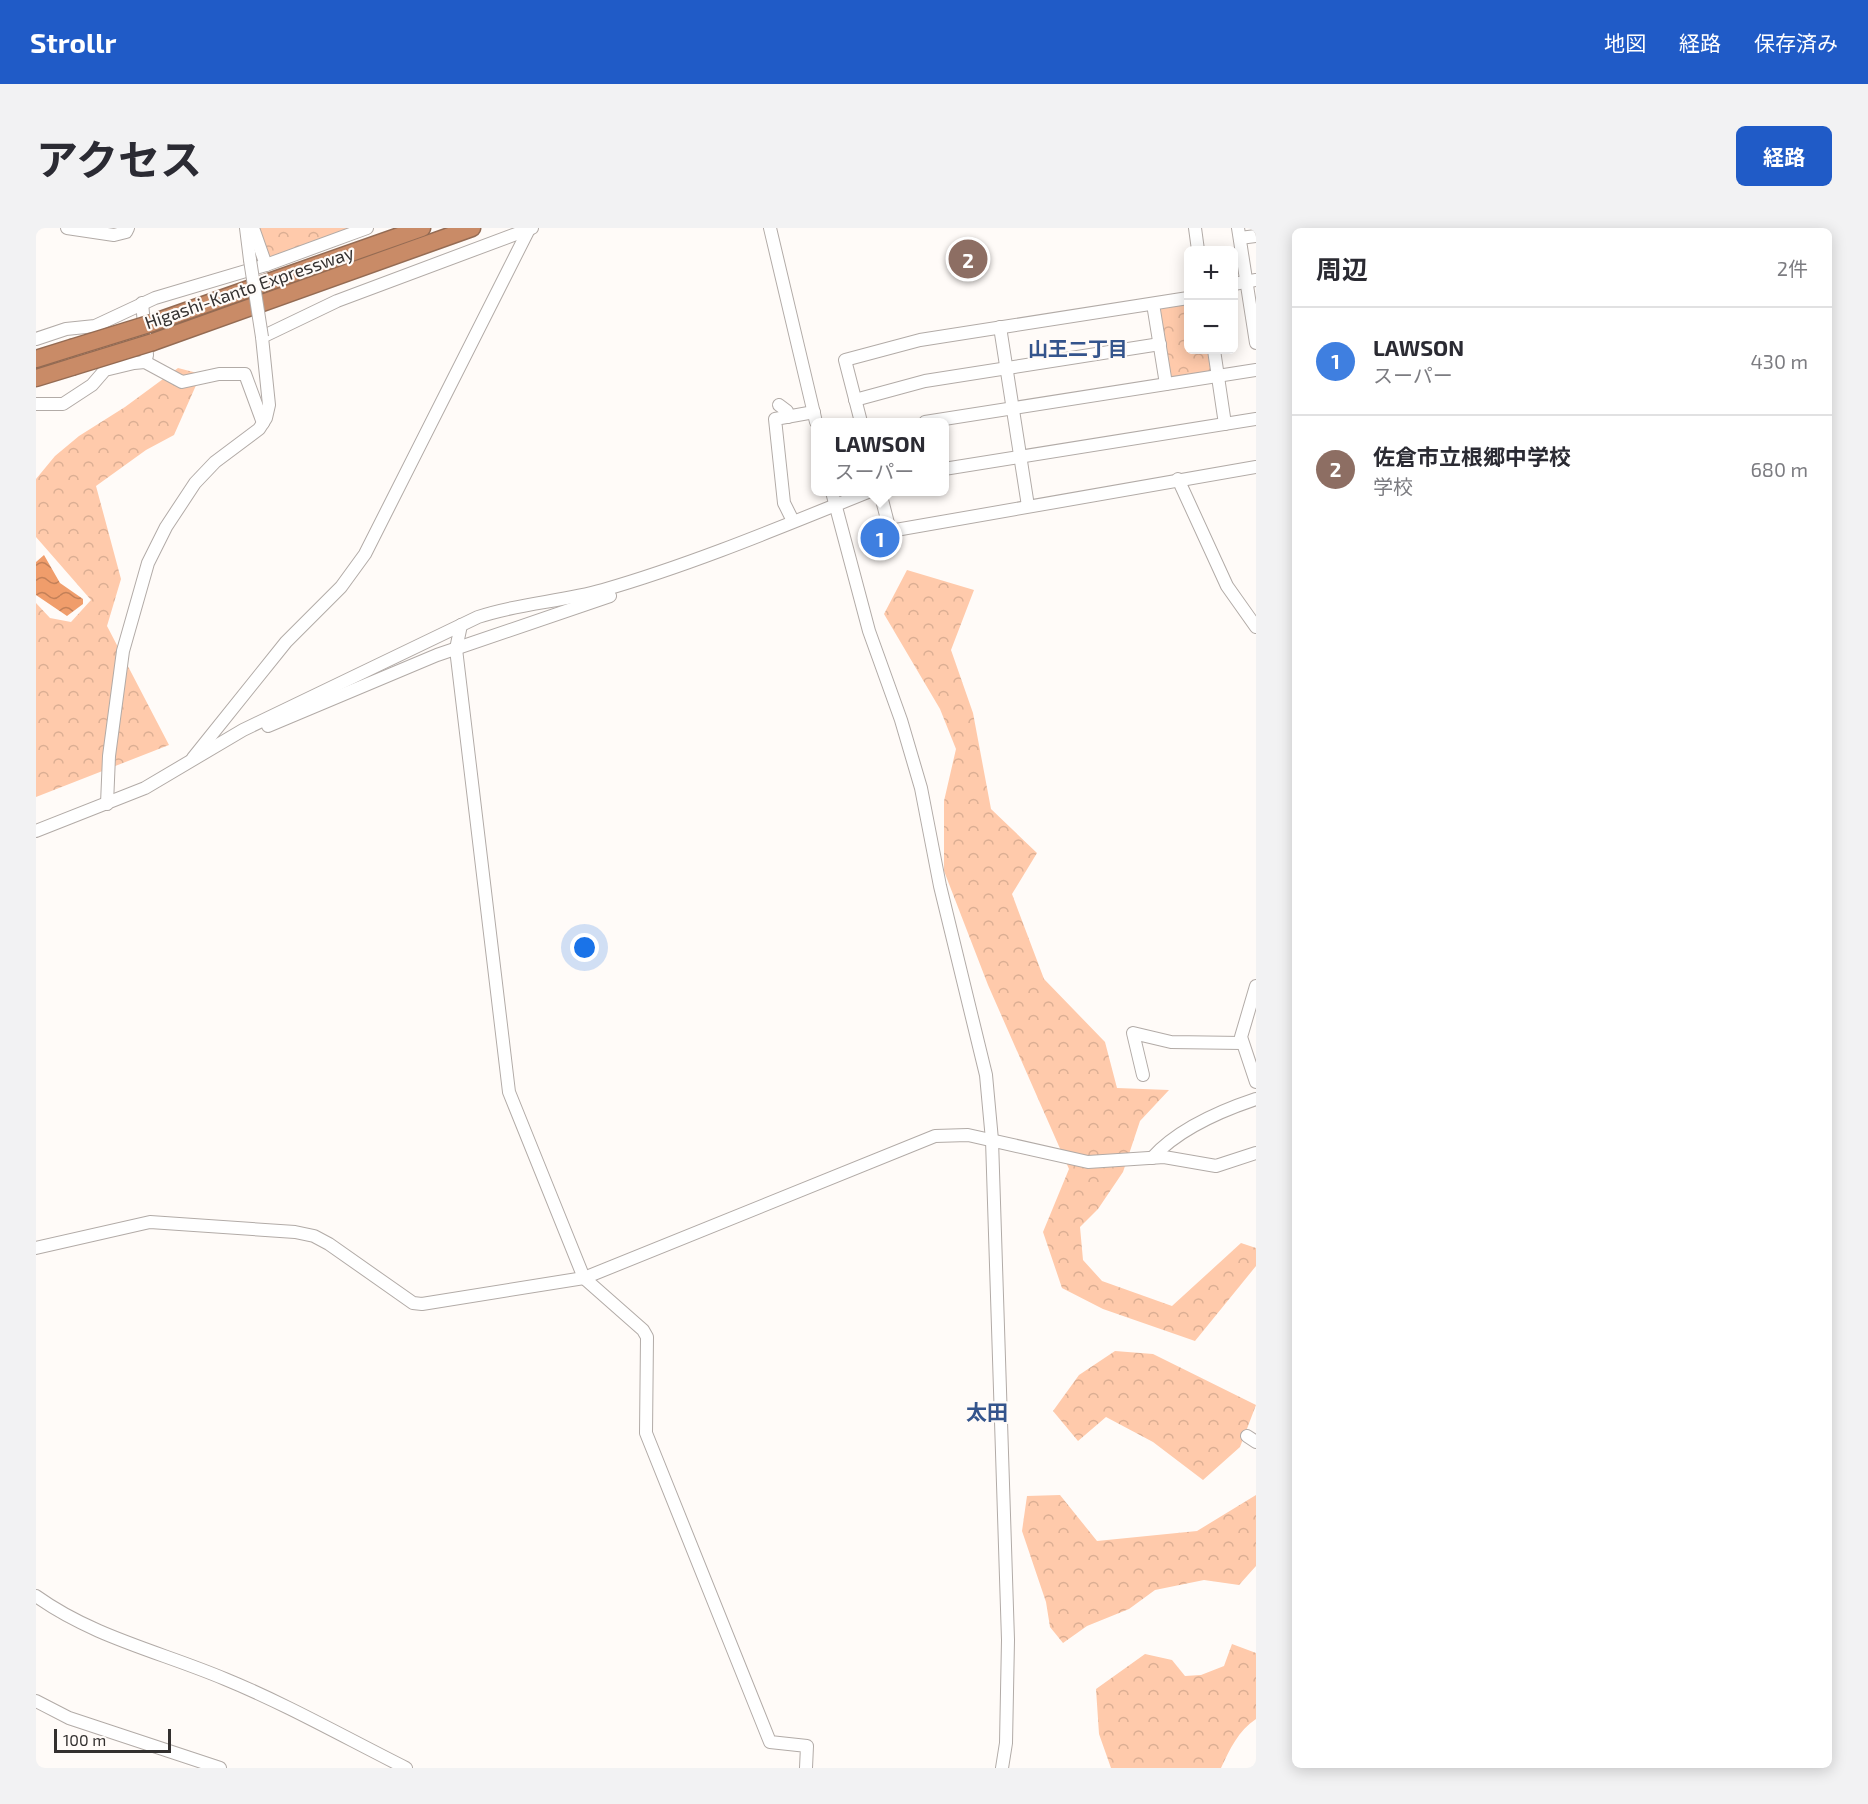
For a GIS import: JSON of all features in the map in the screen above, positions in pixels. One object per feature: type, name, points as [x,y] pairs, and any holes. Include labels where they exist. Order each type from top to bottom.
[{"type":"highway","name":"Higashi-Kanto Expressway","points":[[36,359],[152,323],[422,228]]},
{"type":"highway","name":"Higashi-Kanto Expressway","points":[[36,378],[153,342],[472,228]]},
{"type":"street","points":[[67,228],[114,235],[126,232],[129,228]]},
{"type":"street","points":[[107,804],[109,756],[123,651],[148,563],[166,527],[195,483],[215,462],[259,429],[269,405],[262,337],[246,228]]},
{"type":"street","points":[[253,228],[266,265]]},
{"type":"street","points":[[36,339],[66,329],[95,326],[142,303],[266,265],[367,228]]},
{"type":"street","points":[[770,228],[815,417],[775,419],[784,503],[793,521]]},
{"type":"street","points":[[1195,228],[1197,246]]},
{"type":"street","points":[[262,337],[337,301],[530,229]]},
{"type":"street","points":[[186,766],[286,642],[301,630],[320,606],[353,573],[365,554],[530,229]]},
{"type":"street","points":[[1256,236],[1239,233],[1251,281],[1256,343]]},
{"type":"street","points":[[860,418],[845,360],[920,340],[1184,299]]},
{"type":"street","points":[[142,303],[147,355],[145,362]]},
{"type":"street","points":[[1154,304],[1166,384]]},
{"type":"street","points":[[1000,327],[1028,506]]},
{"type":"street","points":[[855,400],[925,381],[1160,344]]},
{"type":"street","points":[[1215,354],[1226,424]]},
{"type":"street","points":[[36,404],[63,404],[92,385],[105,370],[145,362],[182,382],[219,374],[245,374],[263,423]]},
{"type":"street","points":[[949,419],[1256,370]]},
{"type":"street","points":[[779,405],[787,411],[788,417]]},
{"type":"street","points":[[949,468],[1256,420]]},
{"type":"street","points":[[881,496],[890,531],[1256,467]]},
{"type":"street","points":[[1178,479],[1227,586],[1256,627]]},
{"type":"street","points":[[833,496],[869,631],[901,720],[921,788],[940,886],[986,1075],[992,1140],[1008,1640],[1006,1743],[1002,1768]]},
{"type":"street","points":[[36,831],[107,804],[186,766],[211,750],[328,687],[461,625],[512,606],[585,595],[702,557],[858,496]]},
{"type":"street","points":[[211,750],[456,649],[632,588],[686,567],[702,557]]},
{"type":"street","points":[[461,625],[456,649],[509,1092],[584,1278],[643,1330],[647,1337],[646,1433],[770,1742],[807,1746],[806,1768]]},
{"type":"street","points":[[423,643],[443,643],[456,649]]},
{"type":"street","points":[[1256,987],[1242,1028],[1242,1043],[1256,1082]]},
{"type":"street","points":[[1143,1075],[1133,1033],[1171,1042],[1242,1043]]},
{"type":"street","points":[[1152,1158],[1166,1143],[1231,1107],[1256,1099]]},
{"type":"street","points":[[36,1248],[150,1222],[295,1232],[314,1236],[329,1244],[413,1303],[422,1304],[584,1278],[922,1140],[948,1134],[968,1135],[1089,1162],[1152,1158],[1216,1166],[1256,1153]]},
{"type":"street","points":[[36,1596],[66,1616],[141,1650],[225,1679],[406,1768]]},
{"type":"street","points":[[36,1701],[69,1718],[220,1768]]},
{"type":"green space","points":[[256,228],[352,228],[268,261]]},
{"type":"green space","points":[[1184,304],[1184,354],[1209,354],[1211,372],[1171,378],[1159,307]]},
{"type":"green space","points":[[178,368],[201,374],[174,435],[146,450],[96,486],[121,579],[107,626],[169,745],[36,797],[36,603],[50,618],[71,622],[91,600],[36,537],[36,479],[55,456],[79,436],[125,407]]},
{"type":"green space","points":[[907,570],[974,590],[951,650],[973,713],[991,809],[1037,853],[1012,894],[1044,979],[1105,1042],[1117,1088],[1169,1090],[1140,1121],[1123,1172],[1098,1209],[1080,1227],[1083,1260],[1102,1281],[1172,1306],[1241,1243],[1256,1248],[1256,1266],[1195,1341],[1103,1309],[1062,1288],[1043,1232],[1069,1169],[988,985],[944,871],[944,801],[956,749],[940,709],[884,614]]},
{"type":"green space","points":[[1115,1351],[1153,1354],[1256,1405],[1240,1447],[1203,1480],[1153,1442],[1106,1417],[1078,1441],[1053,1411],[1079,1375]]},
{"type":"green space","points":[[1060,1495],[1097,1541],[1197,1531],[1256,1495],[1256,1566],[1239,1585],[1204,1580],[1155,1590],[1129,1609],[1087,1626],[1063,1643],[1050,1627],[1046,1602],[1022,1531],[1027,1496]]},
{"type":"green space","points":[[1232,1644],[1256,1653],[1256,1719],[1239,1735],[1221,1768],[1111,1768],[1099,1734],[1096,1689],[1145,1654],[1172,1660],[1185,1676],[1201,1675],[1224,1666]]},
{"type":"water","points":[[44,555],[60,583],[83,599],[83,604],[67,616],[36,595],[36,562]]},
{"type":"place","name":"佐倉市立根郷中学校","points":[[968,259]]},
{"type":"place","name":"LAWSON","points":[[880,538]]},
{"type":"district","name":"山王二丁目","points":[[1078,348]]},
{"type":"district","name":"太田","points":[[987,1411]]}]
